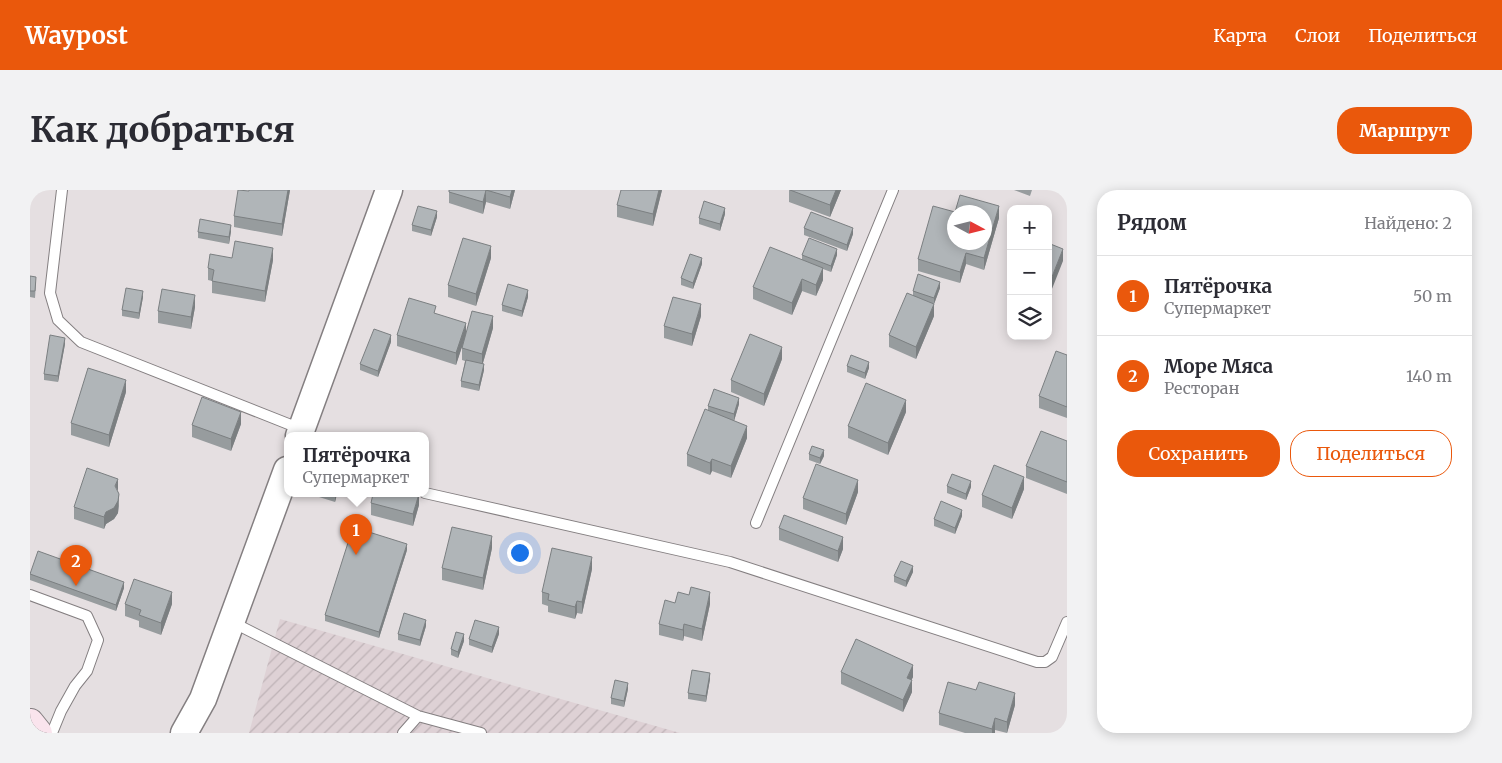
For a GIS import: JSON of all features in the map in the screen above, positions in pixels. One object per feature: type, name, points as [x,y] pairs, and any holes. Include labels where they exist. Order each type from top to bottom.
[{"type":"main road","points":[[30,723],[38,733]]},
{"type":"street","points":[[300,432],[389,190]]},
{"type":"street","points":[[184,733],[203,699],[284,478]]},
{"type":"street","points":[[197,733],[203,699]]},
{"type":"lane","points":[[62,190],[50,293],[58,320],[81,342],[298,432]]},
{"type":"lane","points":[[756,524],[893,190]]},
{"type":"lane","points":[[429,494],[730,562],[1037,662],[1045,662],[1052,658],[1067,622]]},
{"type":"lane","points":[[30,595],[87,616],[98,640],[87,671],[75,686],[61,711],[52,733]]},
{"type":"lane","points":[[231,622],[418,716],[481,733]]},
{"type":"lane","points":[[403,733],[418,716]]},
{"type":"shaded area","points":[[280,619],[680,733],[249,733]]},
{"type":"building","points":[[238,190],[288,190],[282,224],[234,216]]},
{"type":"building","points":[[449,190],[486,190],[483,202],[449,192]]},
{"type":"building","points":[[486,190],[512,190],[510,197]]},
{"type":"building","points":[[621,190],[659,190],[653,214],[617,205]]},
{"type":"building","points":[[790,190],[836,190],[830,205]]},
{"type":"building","points":[[960,195],[999,206],[992,230],[992,205],[957,205]]},
{"type":"building","points":[[704,201],[725,208],[720,224],[699,218]]},
{"type":"building","points":[[418,206],[437,211],[431,230],[412,225]]},
{"type":"building","points":[[933,206],[947,210],[947,250],[986,250],[984,258],[966,253],[960,272],[918,259]]},
{"type":"building","points":[[811,212],[853,228],[847,245],[804,228]]},
{"type":"building","points":[[200,219],[231,225],[229,237],[198,232]]},
{"type":"building","points":[[463,238],[491,246],[476,294],[448,285]]},
{"type":"building","points":[[809,238],[837,249],[831,266],[802,255]]},
{"type":"building","points":[[235,241],[273,248],[265,291],[212,281],[214,270],[208,268],[210,254],[232,258]]},
{"type":"building","points":[[1052,245],[1063,249],[1052,277]]},
{"type":"building","points":[[770,247],[823,268],[816,285],[802,279],[792,303],[753,287]]},
{"type":"building","points":[[690,254],[702,258],[693,283],[681,278]]},
{"type":"building","points":[[918,274],[940,282],[934,298],[913,291]]},
{"type":"building","points":[[30,276],[36,277],[35,291],[30,291]]},
{"type":"building","points":[[508,284],[528,290],[522,311],[502,305]]},
{"type":"building","points":[[126,288],[143,291],[139,313],[122,310]]},
{"type":"building","points":[[162,289],[195,295],[191,317],[158,311]]},
{"type":"building","points":[[907,293],[934,304],[916,347],[889,335]]},
{"type":"building","points":[[673,297],[701,304],[692,334],[664,326]]},
{"type":"building","points":[[409,298],[436,306],[434,313],[466,323],[456,353],[397,335]]},
{"type":"building","points":[[472,311],[493,316],[482,354],[462,348]]},
{"type":"building","points":[[374,329],[391,335],[378,371],[360,364]]},
{"type":"building","points":[[750,334],[782,347],[764,394],[731,380]]},
{"type":"building","points":[[50,335],[65,338],[58,376],[44,374]]},
{"type":"building","points":[[1056,351],[1067,355],[1067,407],[1039,396]]},
{"type":"building","points":[[851,355],[869,362],[865,373],[847,366]]},
{"type":"building","points":[[466,360],[484,364],[479,385],[461,381]]},
{"type":"building","points":[[88,368],[126,380],[109,435],[71,423]]},
{"type":"building","points":[[866,383],[906,400],[888,443],[848,426]]},
{"type":"building","points":[[714,389],[739,398],[734,414],[708,406]]},
{"type":"building","points":[[202,397],[241,412],[231,439],[192,425]]},
{"type":"building","points":[[705,409],[747,426],[731,466],[712,459],[710,463],[687,454]]},
{"type":"building","points":[[1041,431],[1067,441],[1067,482],[1026,466]]},
{"type":"building","points":[[812,446],[824,450],[820,458],[809,454]]},
{"type":"building","points":[[816,464],[858,480],[846,514],[803,498]]},
{"type":"building","points":[[994,465],[1024,477],[1012,508],[982,495]]},
{"type":"building","points":[[87,468],[118,479],[115,486],[119,494],[118,501],[114,508],[106,512],[104,517],[74,507]]},
{"type":"building","points":[[952,474],[971,481],[966,494],[947,486]]},
{"type":"building","points":[[372,497],[418,497],[413,514],[371,503]]},
{"type":"building","points":[[941,501],[962,510],[955,528],[934,519]]},
{"type":"building","points":[[784,515],[843,537],[838,551],[779,528]]},
{"type":"building","points":[[353,527],[407,544],[379,632],[325,615]]},
{"type":"building","points":[[452,527],[492,536],[483,578],[442,568]]},
{"type":"building","points":[[552,548],[592,557],[582,602],[577,601],[575,607],[548,600],[549,594],[542,592]]},
{"type":"building","points":[[38,551],[124,582],[116,605],[30,574]]},
{"type":"building","points":[[901,561],[913,566],[906,581],[894,576]]},
{"type":"building","points":[[134,579],[172,592],[161,623],[139,615],[141,610],[125,604]]},
{"type":"building","points":[[691,587],[710,592],[702,629],[684,624],[683,630],[659,624],[665,600],[675,603],[678,592],[689,595]]},
{"type":"building","points":[[404,613],[426,620],[420,640],[398,634]]},
{"type":"building","points":[[475,620],[499,627],[492,647],[469,639]]},
{"type":"building","points":[[456,632],[464,634],[458,652],[451,649]]},
{"type":"building","points":[[856,639],[913,665],[907,678],[912,680],[903,700],[841,672]]},
{"type":"building","points":[[692,670],[710,673],[706,696],[688,693]]},
{"type":"building","points":[[615,680],[628,683],[624,701],[611,698]]},
{"type":"building","points":[[948,682],[976,690],[979,682],[1015,693],[1007,722],[995,718],[992,729],[939,713]]},
{"type":"place","name":"Пятёрочка","points":[[356,555]]},
{"type":"place","name":"Море Мяса","points":[[76,586]]}]
